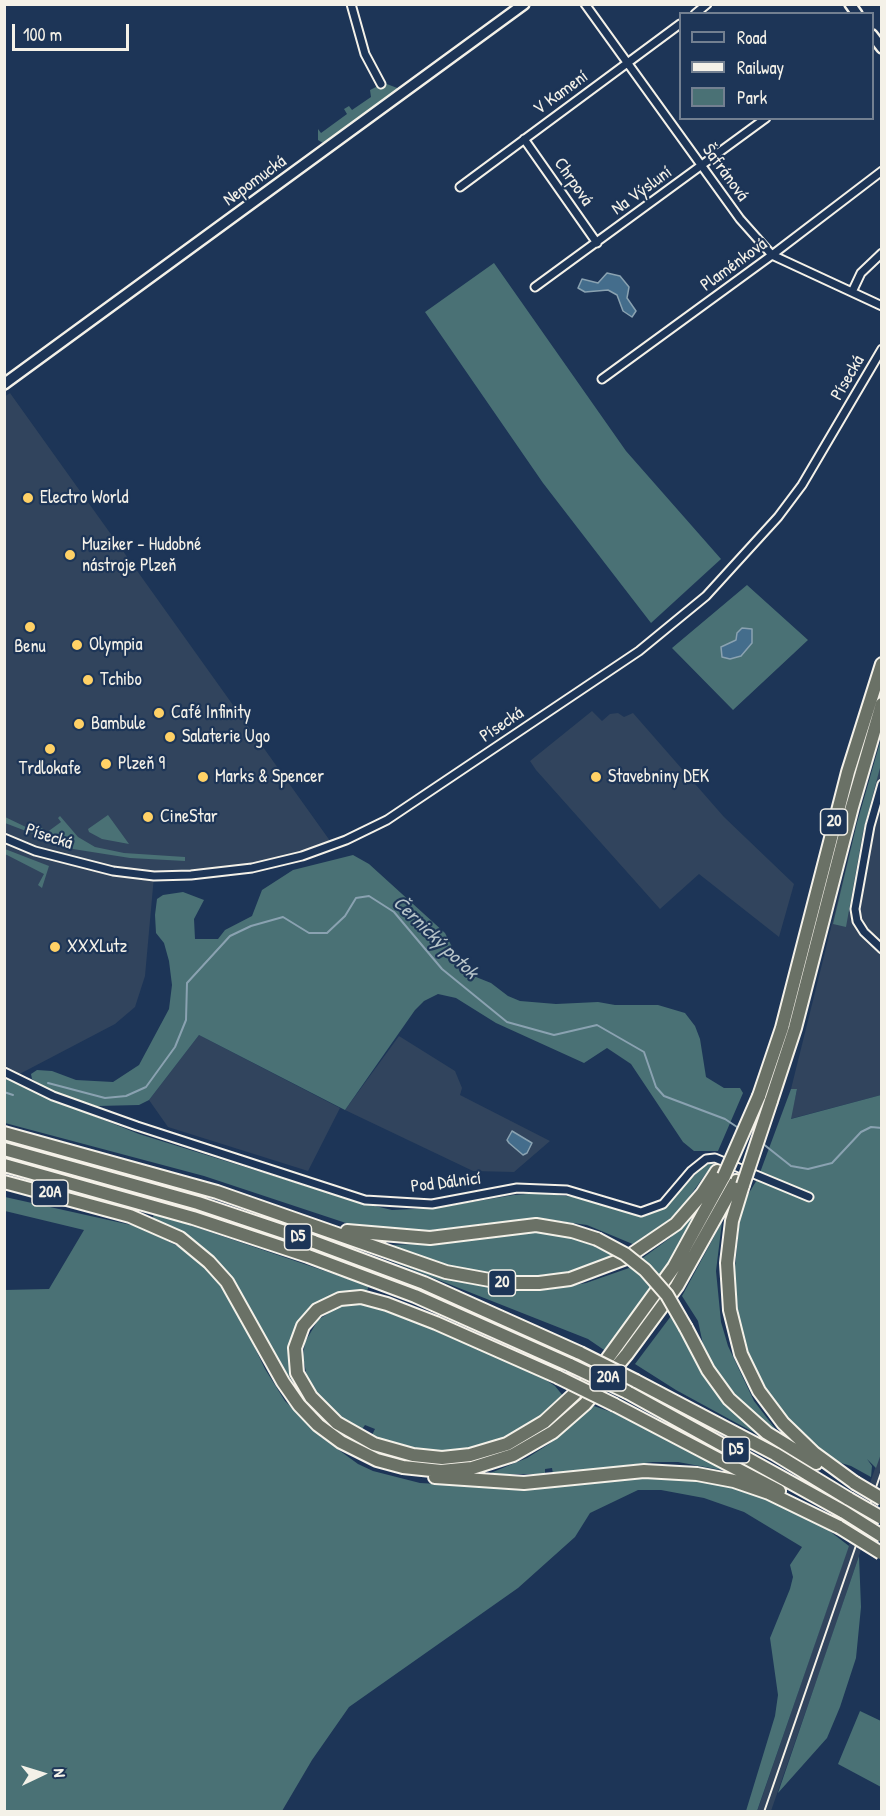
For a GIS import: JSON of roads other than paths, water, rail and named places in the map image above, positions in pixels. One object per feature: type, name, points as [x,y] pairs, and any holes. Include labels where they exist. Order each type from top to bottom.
[{"type":"highway","name":"20","points":[[730,1178],[765,1098],[848,772],[882,664]]},
{"type":"highway","name":"20","points":[[4,1133],[171,1178],[467,1277],[506,1283],[554,1281],[599,1270],[652,1243],[730,1178],[795,1028],[860,774],[882,704]]},
{"type":"highway","name":"D5","points":[[4,1149],[198,1203],[314,1242],[424,1283],[580,1353],[636,1381],[775,1454],[882,1518]]},
{"type":"highway","name":"D5","points":[[4,1165],[96,1188],[308,1256],[415,1296],[627,1392],[844,1512],[882,1536]]},
{"type":"highway","points":[[730,1178],[674,1267],[597,1373],[544,1422],[507,1444],[470,1455],[442,1458],[413,1455],[374,1444],[337,1423],[311,1398],[297,1373],[295,1348],[303,1326],[316,1310],[340,1299],[361,1297],[387,1304],[558,1377],[615,1405],[728,1462],[881,1553]]},
{"type":"highway","points":[[730,1178],[732,1221],[727,1263],[729,1310],[741,1354],[759,1391],[783,1423],[814,1453],[855,1483]]},
{"type":"highway","name":"20A","points":[[5,1182],[143,1220],[190,1246],[209,1262],[231,1288],[283,1382],[308,1415],[329,1434],[353,1449],[403,1467],[441,1471],[486,1465],[527,1449],[565,1422],[600,1387],[659,1311],[702,1245],[730,1178]]},
{"type":"highway","points":[[322,1228],[413,1238],[536,1226],[572,1230],[597,1239],[625,1254],[645,1270],[667,1295],[717,1384],[743,1413],[767,1433],[882,1499]]},
{"type":"highway","points":[[403,1467],[410,1473],[422,1476],[508,1482],[552,1481],[644,1471],[697,1474],[734,1481],[769,1493],[839,1527]]},
{"type":"street","points":[[351,4],[365,54],[381,84]]},
{"type":"street","name":"Nepomucká","points":[[4,384],[524,4]]},
{"type":"street","name":"Šafránová","points":[[585,4],[626,64],[740,219],[772,255],[882,306]]},
{"type":"street","name":"V Kamení","points":[[460,187],[679,25]]},
{"type":"street","points":[[875,37],[882,48]]},
{"type":"street","name":"Na Výsluní","points":[[535,287],[763,120]]},
{"type":"street","name":"Chrpová","points":[[524,139],[597,243]]},
{"type":"street","name":"Plaménková","points":[[602,379],[772,255],[882,171]]},
{"type":"street","points":[[852,292],[861,273],[882,253]]},
{"type":"street","name":"Písecká","points":[[4,837],[35,851],[112,871],[154,876],[190,875],[252,868],[302,856],[346,840],[387,820],[639,651],[706,596],[778,517],[802,485],[882,349]]},
{"type":"street","points":[[882,784],[870,826],[855,909],[857,921],[864,932],[882,949]]},
{"type":"street","name":"Pod Dálnicí","points":[[4,1072],[53,1096],[137,1126],[365,1200],[432,1204],[517,1188],[567,1190],[630,1211],[641,1212],[663,1204],[691,1171],[706,1159],[715,1158],[809,1197]]},
{"type":"waterway","name":"Černický potok","points":[[48,1083],[105,1098],[126,1096],[146,1087],[175,1047],[186,1020],[187,983],[230,936],[251,926],[283,917],[309,933],[327,933],[345,916],[356,898],[369,896],[394,912],[442,969],[507,1022],[554,1035],[597,1025],[644,1052],[656,1087],[664,1096],[725,1119],[740,1129]]},
{"type":"waterway","name":"Černický potok","points":[[4,1092],[13,1095]]},
{"type":"waterway","name":"Černický potok","points":[[762,1143],[791,1166],[808,1169],[832,1163],[861,1132],[871,1127],[882,1128]]},
{"type":"railway","points":[[764,1812],[882,1470]]},
{"type":"place","name":"Electro World","points":[[28,498]]},
{"type":"place","name":"Muziker - Hudobné nástroje Plzeň","points":[[70,555]]},
{"type":"place","name":"Benu","points":[[30,627]]},
{"type":"place","name":"Olympia","points":[[77,645]]},
{"type":"place","name":"Tchibo","points":[[88,680]]},
{"type":"place","name":"Café Infinity","points":[[159,713]]},
{"type":"place","name":"Bambule","points":[[79,724]]},
{"type":"place","name":"Salaterie Ugo","points":[[170,737]]},
{"type":"place","name":"Trdlokafe","points":[[50,749]]},
{"type":"place","name":"Plzeň 9","points":[[106,764]]},
{"type":"place","name":"Marks & Spencer","points":[[203,777]]},
{"type":"place","name":"Stavebniny DEK","points":[[596,777]]},
{"type":"place","name":"CineStar","points":[[148,817]]},
{"type":"place","name":"XXXLutz","points":[[55,947]]}]
